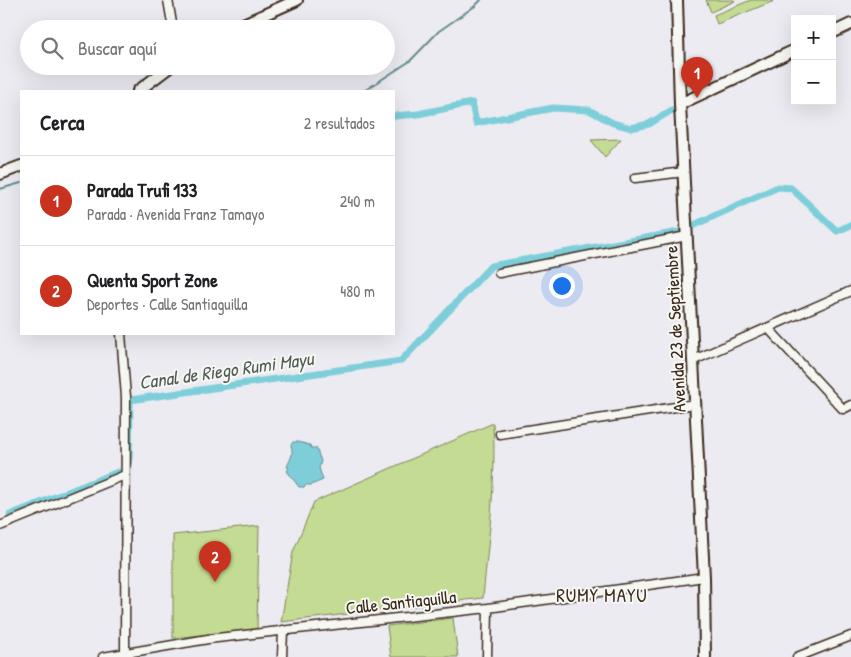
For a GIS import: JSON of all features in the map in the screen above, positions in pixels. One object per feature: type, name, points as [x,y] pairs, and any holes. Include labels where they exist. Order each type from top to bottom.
[{"type":"main road","points":[[252,20],[297,0]]},
{"type":"main road","name":"Avenida 23 de Septiembre","points":[[677,0],[680,104],[704,577],[705,657]]},
{"type":"main road","points":[[836,31],[851,24]]},
{"type":"main road","points":[[680,104],[791,52]]},
{"type":"main road","points":[[139,90],[159,75]]},
{"type":"main road","points":[[0,163],[1,174],[20,166]]},
{"type":"street","points":[[168,0],[171,20]]},
{"type":"street","points":[[635,178],[684,172]]},
{"type":"street","points":[[499,272],[688,236]]},
{"type":"street","points":[[694,360],[848,292],[851,302]]},
{"type":"street","points":[[768,328],[843,409],[851,405]]},
{"type":"street","points":[[121,335],[126,397],[124,655]]},
{"type":"street","points":[[500,434],[695,404]]},
{"type":"street","points":[[0,526],[125,475]]},
{"type":"street","name":"Calle Santiaguilla","points":[[103,657],[124,655],[208,639],[488,608],[704,577]]},
{"type":"street","points":[[487,657],[488,608]]},
{"type":"street","points":[[282,657],[283,630]]},
{"type":"street","points":[[797,657],[851,636]]},
{"type":"green space","points":[[706,0],[734,0],[735,1],[711,12]]},
{"type":"green space","points":[[751,0],[774,1],[717,24],[714,15]]},
{"type":"green space","points":[[621,139],[605,157],[591,140]]},
{"type":"green space","points":[[493,423],[493,488],[483,598],[281,622],[293,552],[314,502]]},
{"type":"green space","points":[[259,526],[257,629],[173,638],[173,535]]},
{"type":"green space","points":[[453,618],[458,657],[391,657],[387,626]]},
{"type":"water","points":[[293,442],[316,448],[321,461],[319,468],[323,480],[299,487],[287,471]]},
{"type":"waterway","points":[[395,71],[410,61],[439,31],[481,0]]},
{"type":"waterway","points":[[366,90],[389,75]]},
{"type":"waterway","points":[[395,116],[418,114],[472,103],[476,123],[553,108],[589,110],[613,123],[631,128],[649,124],[672,110]]},
{"type":"waterway","points":[[0,189],[20,183]]},
{"type":"waterway","name":"Canal de Riego Rumi Mayu","points":[[692,226],[778,187],[791,188],[837,231],[851,225]]},
{"type":"waterway","name":"Canal de Riego Rumi Mayu","points":[[129,467],[130,400],[401,361],[491,266],[679,232]]},
{"type":"waterway","name":"Canal de Riego Rumi Mayu","points":[[10,515],[118,472]]},
{"type":"place","name":"Parada Trufi 133","points":[[697,98]]},
{"type":"place","name":"Quenta Sport Zone","points":[[215,582]]},
{"type":"district","name":"RUMY MAYU","points":[[602,595]]}]
